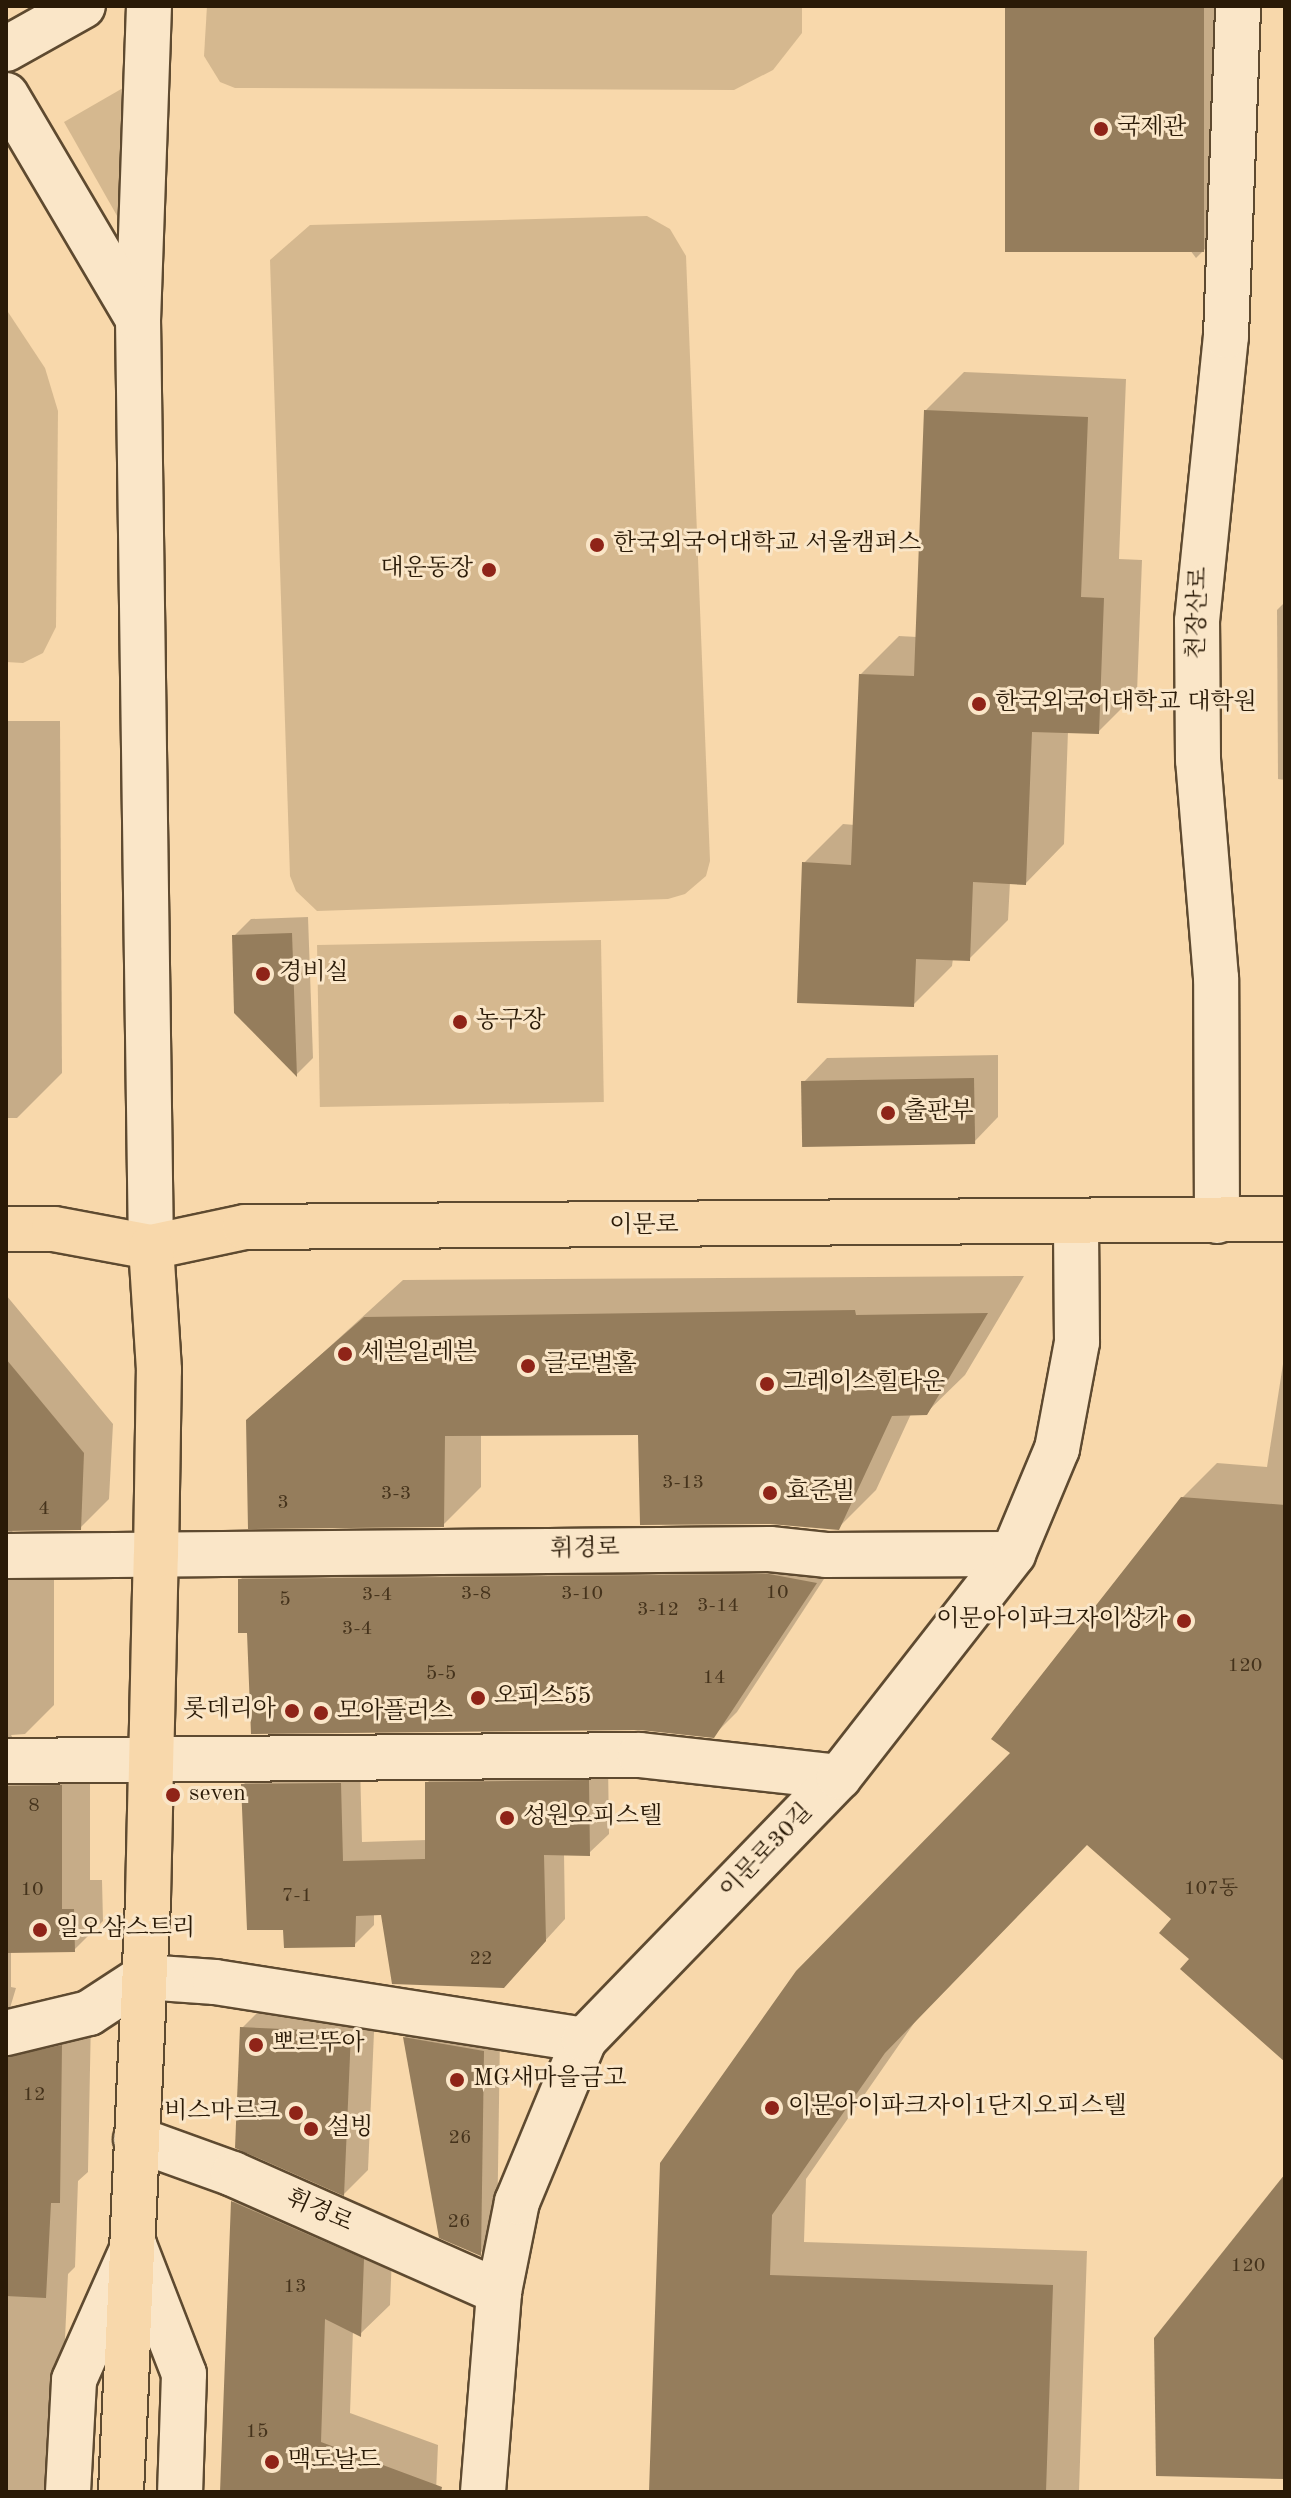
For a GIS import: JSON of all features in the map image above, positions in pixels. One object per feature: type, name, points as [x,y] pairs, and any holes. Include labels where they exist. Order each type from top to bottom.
[{"type":"main road","name":"이문로","points":[[6,1229],[54,1229],[151,1247],[245,1227],[1285,1219]]},
{"type":"main road","points":[[121,2492],[134,2245],[156,1555],[159,1370],[151,1247]]},
{"type":"street","points":[[6,49],[83,6]]},
{"type":"street","points":[[149,6],[138,319],[151,1247]]},
{"type":"street","name":"천장산로","points":[[1217,1221],[1216,978],[1198,760],[1197,621],[1226,336],[1238,6]]},
{"type":"street","points":[[6,95],[138,319]]},
{"type":"street","name":"이문로30길","points":[[483,2492],[499,2292],[517,2202],[584,2040],[839,1777],[1013,1554],[1057,1449],[1077,1342],[1076,1221]]},
{"type":"street","name":"휘경로","points":[[6,1556],[770,1549],[826,1555],[1013,1554]]},
{"type":"street","points":[[6,1761],[640,1755],[839,1777]]},
{"type":"street","points":[[6,2033],[89,2013],[144,1977],[215,1982],[584,2040]]},
{"type":"street","name":"휘경로","points":[[136,2139],[233,2174],[499,2292]]},
{"type":"street","points":[[68,2492],[74,2380],[134,2245]]},
{"type":"street","points":[[134,2245],[184,2374],[180,2492]]},
{"type":"shaded area","points":[[207,6],[802,6],[802,33],[773,70],[734,90],[235,88],[220,82],[204,56]]},
{"type":"shaded area","points":[[123,88],[129,237],[64,122]]},
{"type":"shaded area","name":"대운동장","points":[[647,216],[670,229],[686,256],[710,861],[706,876],[685,894],[668,899],[317,911],[296,891],[290,876],[270,260],[310,225]]},
{"type":"shaded area","points":[[6,309],[45,368],[58,411],[56,627],[43,653],[23,663],[6,662]]},
{"type":"shaded area","name":"농구장","points":[[601,940],[604,1102],[320,1107],[317,945]]},
{"type":"building","name":"국제관","points":[[1005,6],[1204,6],[1204,252],[1005,252]]},
{"type":"building","name":"한국외국어대학교 대학원","points":[[924,410],[1088,417],[1081,597],[1104,598],[1099,734],[1032,732],[1026,885],[973,882],[970,961],[916,959],[914,1007],[797,1003],[802,862],[851,865],[859,674],[914,676]]},
{"type":"building","name":"경비실","points":[[292,933],[297,1077],[234,1013],[232,935]]},
{"type":"building","name":"출판부","points":[[974,1078],[975,1144],[802,1147],[801,1081]]},
{"type":"building","points":[[855,1310],[856,1315],[988,1313],[927,1415],[892,1416],[839,1530],[770,1524],[640,1525],[638,1435],[445,1436],[444,1527],[248,1529],[246,1420],[364,1317]]},
{"type":"building","points":[[6,1359],[84,1453],[81,1530],[6,1531]]},
{"type":"building","points":[[1181,1497],[1285,1505],[1285,2062],[1180,1969],[1189,1959],[1159,1933],[1171,1919],[1087,1845],[885,2053],[772,2215],[770,2275],[1053,2285],[1046,2492],[649,2492],[660,2163],[796,1971],[1010,1753],[991,1739]]},
{"type":"building","points":[[769,1574],[817,1583],[714,1738],[640,1730],[251,1734],[247,1633],[238,1633],[238,1579]]},
{"type":"building","points":[[589,1780],[590,1856],[544,1855],[546,1941],[504,1988],[392,1984],[381,1915],[356,1916],[355,1947],[284,1948],[283,1930],[247,1930],[241,1784],[341,1783],[343,1861],[425,1859],[425,1782]]},
{"type":"building","points":[[62,1785],[62,1909],[74,1909],[75,1952],[6,1953],[6,1786]]},
{"type":"building","points":[[240,2027],[351,2032],[344,2196],[235,2148]]},
{"type":"building","points":[[403,2037],[484,2051],[481,2256],[439,2238]]},
{"type":"building","points":[[62,2045],[60,2203],[51,2203],[46,2298],[6,2296],[6,2057]]},
{"type":"building","points":[[1285,2174],[1285,2479],[1156,2476],[1154,2338]]},
{"type":"building","points":[[231,2201],[364,2259],[361,2337],[325,2319],[321,2442],[442,2487],[441,2492],[220,2492]]},
{"type":"place","name":"국제관","points":[[1101,129]]},
{"type":"place","name":"한국외국어대학교 서울캠퍼스","points":[[597,545]]},
{"type":"place","name":"대운동장","points":[[489,570]]},
{"type":"place","name":"한국외국어대학교 대학원","points":[[979,704]]},
{"type":"place","name":"경비실","points":[[263,974]]},
{"type":"place","name":"농구장","points":[[460,1022]]},
{"type":"place","name":"출판부","points":[[888,1113]]},
{"type":"place","name":"세븐일레븐","points":[[345,1354]]},
{"type":"place","name":"글로벌홀","points":[[528,1366]]},
{"type":"place","name":"그레이스힐타운","points":[[767,1384]]},
{"type":"place","name":"효준빌","points":[[770,1493]]},
{"type":"place","name":"이문아이파크자이상가","points":[[1184,1621]]},
{"type":"place","name":"오피스55","points":[[478,1698]]},
{"type":"place","name":"롯데리아","points":[[292,1711]]},
{"type":"place","name":"모아플러스","points":[[321,1713]]},
{"type":"place","name":"seven","points":[[173,1795]]},
{"type":"place","name":"성원오피스텔","points":[[507,1818]]},
{"type":"place","name":"일오삼스트리","points":[[40,1930]]},
{"type":"place","name":"뽀르뚜아","points":[[256,2045]]},
{"type":"place","name":"MG새마을금고","points":[[457,2080]]},
{"type":"place","name":"이문아이파크자이1단지오피스텔","points":[[772,2108]]},
{"type":"place","name":"비스마르크","points":[[296,2113]]},
{"type":"place","name":"설빙","points":[[311,2129]]},
{"type":"place","name":"맥도날드","points":[[272,2462]]}]
